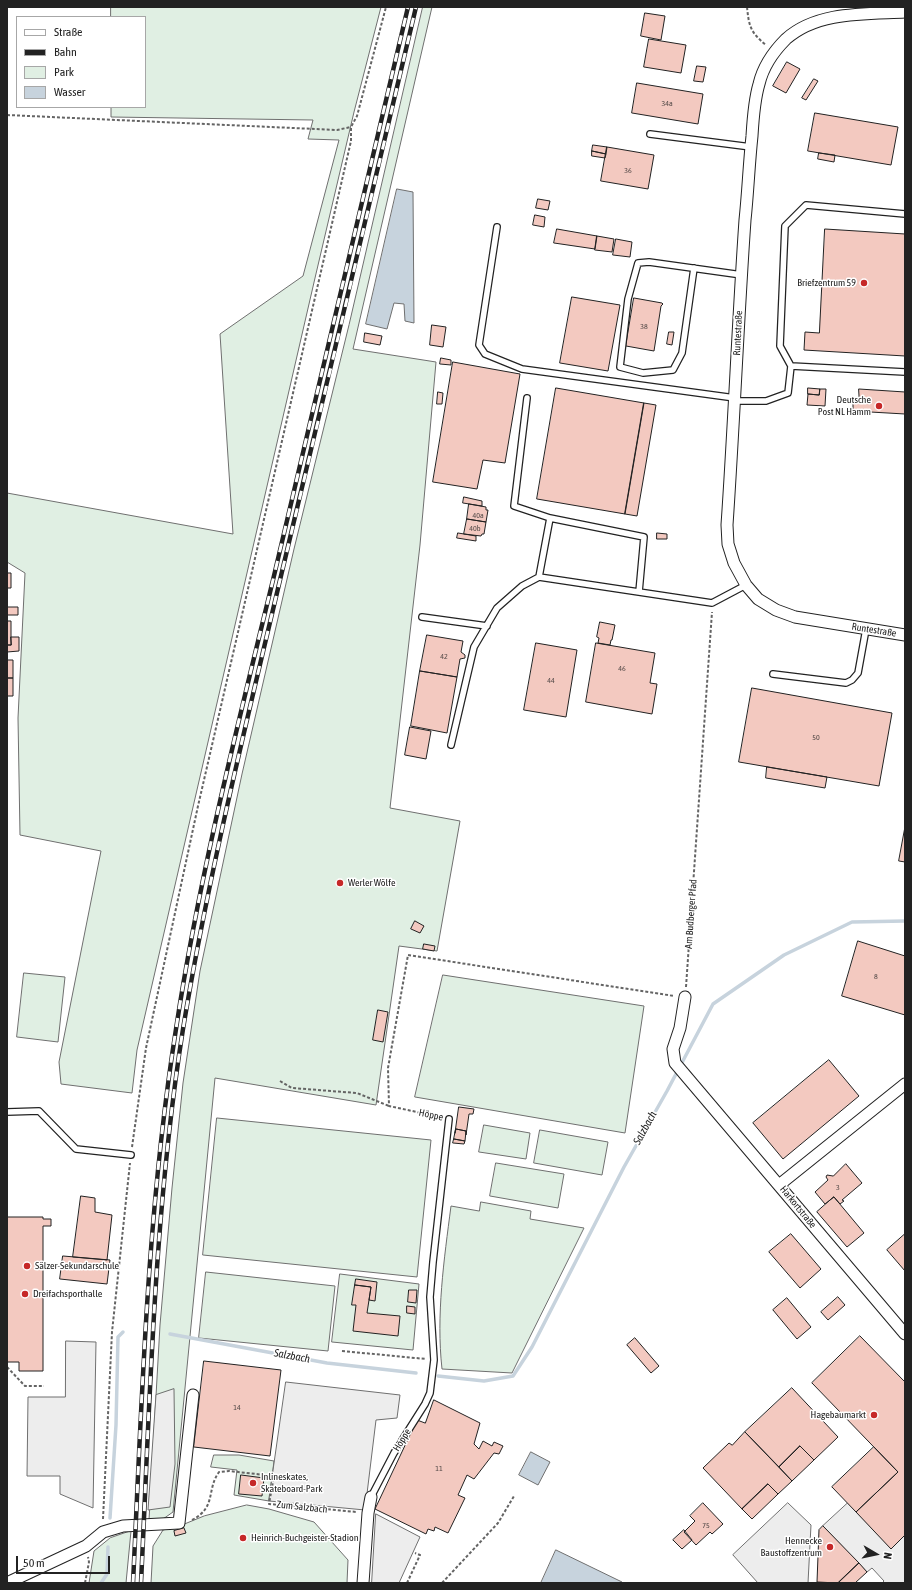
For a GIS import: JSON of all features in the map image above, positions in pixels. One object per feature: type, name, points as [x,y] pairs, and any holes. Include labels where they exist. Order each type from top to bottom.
[{"type":"street","name":"Runtestraße","points":[[905,12],[861,15],[824,20],[798,31],[787,39],[774,52],[764,67],[754,107],[727,525],[728,544],[734,564],[746,585],[758,599],[776,610],[795,617],[905,635]]},
{"type":"street","points":[[685,998],[680,1028],[673,1049],[675,1063],[778,1185]]},
{"type":"street","name":"Harkortstraße","points":[[905,1084],[778,1185],[905,1334]]},
{"type":"street","points":[[7,1583],[86,1546],[103,1532],[123,1526],[179,1523],[193,1395]]},
{"type":"street","name":"Höppe","points":[[363,1583],[368,1513],[371,1497]]},
{"type":"lane","points":[[650,134],[751,147]]},
{"type":"lane","points":[[497,227],[479,345],[485,354],[522,369],[735,400],[766,401],[788,393],[791,366],[780,346],[785,226],[806,205],[905,214]]},
{"type":"lane","points":[[694,268],[682,353],[673,370],[643,372],[620,367],[628,299],[638,262],[649,262],[694,268],[742,275]]},
{"type":"lane","points":[[791,366],[905,372]]},
{"type":"lane","points":[[527,398],[514,506],[550,518],[644,537],[639,592]]},
{"type":"lane","points":[[539,577],[550,518]]},
{"type":"lane","points":[[451,745],[474,647],[497,608],[522,586],[539,577],[712,604],[746,585]]},
{"type":"lane","points":[[422,617],[486,626]]},
{"type":"lane","points":[[773,674],[846,683],[852,680],[858,673],[866,629]]},
{"type":"lane","points":[[7,1112],[39,1111],[76,1149],[131,1155]]},
{"type":"lane","name":"Höppe","points":[[371,1497],[394,1453],[425,1404],[430,1393],[434,1360],[430,1297],[449,1119]]},
{"type":"path","points":[[103,1532],[112,1332],[131,1155],[146,1048],[194,822],[352,141],[351,127],[357,116],[386,7]]},
{"type":"path","points":[[747,7],[749,26],[759,40],[774,52]]},
{"type":"path","points":[[7,115],[337,130],[351,127]]},
{"type":"path","name":"Am Budberger Pfad","points":[[685,998],[712,604]]},
{"type":"path","points":[[389,1106],[388,1068],[408,955],[685,998]]},
{"type":"path","name":"Höppe","points":[[280,1081],[292,1088],[357,1093],[389,1106],[449,1119]]},
{"type":"path","points":[[342,1351],[434,1360]]},
{"type":"path","points":[[7,1367],[24,1386],[44,1386]]},
{"type":"path","name":"Zum Salzbach","points":[[179,1523],[190,1521],[200,1516],[208,1504],[215,1478],[219,1472],[229,1471],[274,1476],[269,1504],[368,1513]]},
{"type":"path","points":[[442,1583],[498,1523],[514,1496]]},
{"type":"path","points":[[86,1546],[89,1562],[86,1583]]},
{"type":"path","points":[[407,1583],[420,1555],[415,1553]]},
{"type":"green space","points":[[111,7],[381,7],[354,112],[315,278],[137,1050],[132,1093],[61,1084],[59,1062],[101,851],[20,835],[18,718],[25,573],[7,562],[7,493],[233,534],[220,334],[303,276],[339,140],[308,139],[313,120],[111,117],[111,108],[146,108],[146,16],[111,16]]},
{"type":"green space","points":[[423,7],[432,7],[353,349],[436,362],[420,545],[390,808],[460,821],[437,951],[399,946],[376,1105],[215,1078],[173,1512],[163,1519],[149,1520],[160,1325],[172,1188],[183,1083],[200,971],[242,774],[294,549],[349,325]]},
{"type":"green space","points":[[24,973],[65,977],[58,1042],[17,1037]]},
{"type":"green space","points":[[443,975],[644,1006],[625,1133],[415,1097]]},
{"type":"green space","points":[[217,1118],[431,1140],[417,1277],[203,1255]]},
{"type":"green space","points":[[484,1125],[530,1133],[526,1159],[479,1152]]},
{"type":"green space","points":[[540,1130],[608,1142],[602,1175],[534,1163]]},
{"type":"green space","points":[[496,1163],[564,1174],[558,1208],[490,1196]]},
{"type":"green space","points":[[481,1202],[531,1211],[530,1219],[584,1228],[512,1373],[442,1369],[440,1349],[440,1308],[443,1267],[451,1206],[479,1211]]},
{"type":"green space","points":[[206,1272],[335,1286],[328,1351],[199,1338]]},
{"type":"green space","points":[[340,1274],[419,1284],[413,1350],[332,1342]]},
{"type":"green space","name":"Inlineskates, Skateboard-Park","points":[[214,1455],[239,1455],[274,1461],[269,1501],[234,1495],[237,1470],[211,1467]]},
{"type":"green space","name":"Heinrich-Buchgeister-Stadion","points":[[247,1505],[269,1509],[314,1522],[348,1560],[347,1583],[151,1583],[153,1546],[163,1530],[182,1525],[204,1516]]},
{"type":"green space","points":[[131,1531],[126,1583],[89,1583],[94,1551],[110,1538]]},
{"type":"shaded area","points":[[66,1341],[96,1342],[93,1508],[60,1494],[60,1476],[27,1476],[28,1397],[65,1397]]},
{"type":"shaded area","points":[[286,1382],[400,1395],[397,1418],[376,1420],[365,1510],[269,1501]]},
{"type":"shaded area","points":[[174,1389],[175,1464],[170,1507],[148,1510],[156,1395]]},
{"type":"shaded area","points":[[788,1503],[811,1525],[808,1583],[758,1583],[733,1555]]},
{"type":"shaded area","points":[[848,1503],[891,1548],[905,1535],[904,1583],[882,1583],[884,1581],[872,1568],[867,1572],[823,1526]]},
{"type":"shaded area","points":[[376,1514],[420,1537],[399,1583],[372,1583]]},
{"type":"water","points":[[397,189],[413,192],[414,323],[405,321],[404,304],[394,303],[387,329],[366,324]]},
{"type":"water","points":[[531,1452],[550,1462],[538,1485],[519,1475]]},
{"type":"water","points":[[556,1550],[622,1582],[622,1583],[541,1583]]},
{"type":"building","points":[[645,13],[665,16],[661,40],[641,36]]},
{"type":"building","points":[[649,39],[686,45],[681,73],[644,67]]},
{"type":"building","points":[[787,62],[800,69],[786,93],[773,86]]},
{"type":"building","points":[[697,66],[706,67],[703,82],[694,81]]},
{"type":"building","points":[[814,79],[818,81],[806,100],[802,98]]},
{"type":"building","points":[[637,83],[703,94],[698,124],[632,113]]},
{"type":"building","points":[[815,113],[898,127],[891,165],[808,151]]},
{"type":"building","points":[[593,145],[607,147],[606,154],[592,151]]},
{"type":"building","points":[[607,147],[654,155],[648,189],[601,181]]},
{"type":"building","points":[[592,151],[606,154],[605,158],[592,156]]},
{"type":"building","points":[[819,153],[835,155],[834,162],[818,159]]},
{"type":"building","points":[[538,199],[550,201],[548,210],[536,208]]},
{"type":"building","points":[[535,215],[545,217],[544,227],[533,225]]},
{"type":"building","points":[[557,229],[597,236],[595,249],[554,243]]},
{"type":"building","name":"Briefzentrum 59","points":[[825,229],[905,234],[905,356],[804,350],[805,332],[819,333]]},
{"type":"building","points":[[597,236],[614,239],[612,252],[595,250]]},
{"type":"building","points":[[616,239],[632,242],[630,257],[613,255]]},
{"type":"building","points":[[572,297],[620,305],[608,371],[560,363]]},
{"type":"building","points":[[634,298],[663,304],[661,306],[654,351],[626,346]]},
{"type":"building","points":[[432,325],[446,327],[443,347],[430,345]]},
{"type":"building","points":[[669,332],[674,332],[672,345],[667,344]]},
{"type":"building","points":[[365,333],[382,336],[380,345],[364,342]]},
{"type":"building","points":[[441,358],[451,360],[451,365],[440,364]]},
{"type":"building","points":[[453,362],[520,374],[505,463],[483,460],[477,489],[433,482]]},
{"type":"building","points":[[556,388],[644,403],[625,514],[537,499]]},
{"type":"building","points":[[808,388],[820,389],[819,395],[808,394]]},
{"type":"building","points":[[820,389],[826,389],[825,406],[807,405],[808,394],[819,395]]},
{"type":"building","name":"Deutsche Post NL Hamm","points":[[859,389],[905,392],[905,414],[853,411],[853,401],[859,402]]},
{"type":"building","points":[[438,392],[443,393],[442,404],[437,404]]},
{"type":"building","points":[[644,403],[656,405],[637,516],[625,514]]},
{"type":"building","points":[[464,497],[482,501],[482,506],[463,503]]},
{"type":"building","points":[[469,504],[486,507],[486,510],[488,510],[486,522],[467,519]]},
{"type":"building","points":[[467,519],[486,522],[484,534],[481,536],[464,534]]},
{"type":"building","points":[[458,533],[476,536],[476,541],[457,538]]},
{"type":"building","points":[[657,533],[667,534],[667,539],[657,539]]},
{"type":"building","points":[[7,573],[11,573],[11,588],[7,588]]},
{"type":"building","points":[[7,607],[18,607],[18,615],[7,615]]},
{"type":"building","points":[[7,621],[11,621],[11,645],[7,645]]},
{"type":"building","points":[[600,622],[615,625],[610,645],[598,643],[599,638],[597,637]]},
{"type":"building","points":[[427,635],[463,641],[461,652],[465,655],[465,658],[460,659],[457,677],[420,671]]},
{"type":"building","points":[[11,637],[19,637],[19,651],[7,652],[7,645],[11,645]]},
{"type":"building","points":[[536,643],[577,650],[566,717],[524,710]]},
{"type":"building","points":[[596,643],[655,653],[650,683],[657,684],[652,714],[586,702]]},
{"type":"building","points":[[7,660],[13,660],[13,678],[7,678]]},
{"type":"building","points":[[420,671],[457,677],[447,733],[411,726]]},
{"type":"building","points":[[7,678],[13,678],[13,696],[7,696]]},
{"type":"building","points":[[752,688],[892,713],[879,786],[739,762]]},
{"type":"building","points":[[410,727],[431,731],[426,759],[405,755]]},
{"type":"building","points":[[767,767],[827,777],[825,788],[766,778]]},
{"type":"building","points":[[905,827],[905,862],[899,861]]},
{"type":"building","points":[[415,921],[424,926],[420,933],[411,929]]},
{"type":"building","points":[[858,941],[905,956],[905,1015],[842,996]]},
{"type":"building","points":[[424,944],[435,946],[434,951],[423,949]]},
{"type":"building","points":[[378,1010],[388,1012],[383,1042],[373,1040]]},
{"type":"building","points":[[829,1060],[859,1096],[783,1159],[753,1123]]},
{"type":"building","points":[[459,1107],[474,1109],[473,1114],[469,1114],[466,1135],[466,1131],[456,1129],[455,1133]]},
{"type":"building","points":[[456,1129],[466,1131],[465,1141],[454,1139]]},
{"type":"building","points":[[454,1139],[465,1141],[464,1144],[453,1143]]},
{"type":"building","points":[[846,1164],[862,1183],[842,1200],[844,1201],[840,1204],[834,1197],[825,1204],[815,1192],[828,1180],[826,1177],[827,1175],[833,1176]]},
{"type":"building","points":[[81,1196],[95,1198],[95,1212],[112,1215],[107,1260],[73,1257]]},
{"type":"building","points":[[834,1197],[864,1233],[847,1247],[817,1212]]},
{"type":"building","name":"Dreifachsporthalle","points":[[7,1217],[43,1217],[43,1219],[51,1219],[51,1226],[43,1226],[43,1371],[19,1371],[19,1362],[7,1362]]},
{"type":"building","points":[[791,1234],[821,1269],[800,1288],[769,1252]]},
{"type":"building","points":[[905,1234],[905,1271],[887,1250]]},
{"type":"building","points":[[63,1256],[110,1260],[107,1284],[60,1279]]},
{"type":"building","points":[[356,1279],[377,1282],[375,1301],[369,1300],[371,1287],[355,1285]]},
{"type":"building","points":[[355,1285],[371,1287],[367,1313],[400,1316],[398,1336],[353,1331],[356,1305],[352,1305]]},
{"type":"building","points":[[409,1290],[417,1290],[416,1303],[408,1302]]},
{"type":"building","points":[[838,1297],[845,1305],[828,1320],[821,1312]]},
{"type":"building","points":[[787,1298],[811,1327],[797,1339],[773,1310]]},
{"type":"building","points":[[407,1306],[415,1307],[415,1314],[407,1313]]},
{"type":"building","name":"Hagebaumarkt","points":[[860,1336],[905,1382],[905,1535],[891,1549],[856,1512],[898,1472],[812,1383]]},
{"type":"building","points":[[635,1338],[659,1366],[651,1373],[627,1345]]},
{"type":"building","points":[[204,1361],[281,1370],[270,1456],[194,1447]]},
{"type":"building","points":[[792,1388],[838,1437],[814,1460],[800,1446],[779,1467],[745,1432]]},
{"type":"building","points":[[434,1400],[480,1423],[474,1444],[479,1449],[483,1441],[492,1446],[494,1442],[503,1446],[499,1454],[494,1453],[474,1479],[467,1475],[458,1495],[465,1498],[448,1533],[435,1527],[434,1531],[428,1529],[426,1534],[375,1509],[417,1420],[425,1423]]},
{"type":"building","points":[[745,1432],[792,1481],[778,1494],[768,1484],[742,1509],[703,1468],[729,1443],[732,1445]]},
{"type":"building","points":[[800,1446],[814,1460],[792,1481],[779,1467]]},
{"type":"building","points":[[874,1447],[898,1472],[856,1512],[832,1487]]},
{"type":"building","points":[[241,1475],[264,1478],[262,1496],[239,1494]]},
{"type":"building","points":[[768,1484],[778,1494],[752,1519],[742,1509]]},
{"type":"building","points":[[703,1503],[723,1524],[712,1534],[710,1532],[696,1545],[684,1532],[695,1521],[690,1516]]},
{"type":"building","name":"Hennecke Baustoffzentrum","points":[[823,1526],[859,1563],[838,1583],[817,1582],[819,1530]]},
{"type":"building","points":[[184,1528],[186,1533],[175,1536],[174,1531]]},
{"type":"building","points":[[684,1530],[692,1540],[682,1549],[673,1540]]},
{"type":"building","points":[[859,1563],[867,1572],[855,1583],[838,1583]]},
{"type":"waterway","name":"Salzbach","points":[[438,1376],[484,1381],[513,1376],[532,1347],[624,1167],[667,1091],[713,1004],[784,955],[852,922],[905,921]]},
{"type":"waterway","name":"Salzbach","points":[[110,1518],[116,1425],[118,1337],[123,1332]]},
{"type":"waterway","name":"Salzbach","points":[[170,1334],[327,1363],[416,1373]]},
{"type":"waterway","name":"Salzbach","points":[[101,1583],[107,1574],[108,1547]]},
{"type":"railway","points":[[133,1583],[143,1375],[152,1236],[166,1098],[185,972],[207,859],[408,7]]},
{"type":"railway","points":[[141,1583],[154,1305],[159,1236],[165,1167],[183,1029],[215,859],[416,7]]},
{"type":"place","name":"Briefzentrum 59","points":[[864,283]]},
{"type":"place","name":"Deutsche Post NL Hamm","points":[[879,406]]},
{"type":"place","name":"Werler Wölfe","points":[[340,883]]},
{"type":"place","name":"Sälzer-Sekundarschule","points":[[27,1266]]},
{"type":"place","name":"Dreifachsporthalle","points":[[25,1294]]},
{"type":"place","name":"Hagebaumarkt","points":[[874,1415]]},
{"type":"place","name":"Inlineskates, Skateboard-Park","points":[[253,1483]]},
{"type":"place","name":"Heinrich-Buchgeister-Stadion","points":[[243,1538]]},
{"type":"place","name":"Hennecke Baustoffzentrum","points":[[830,1547]]}]
